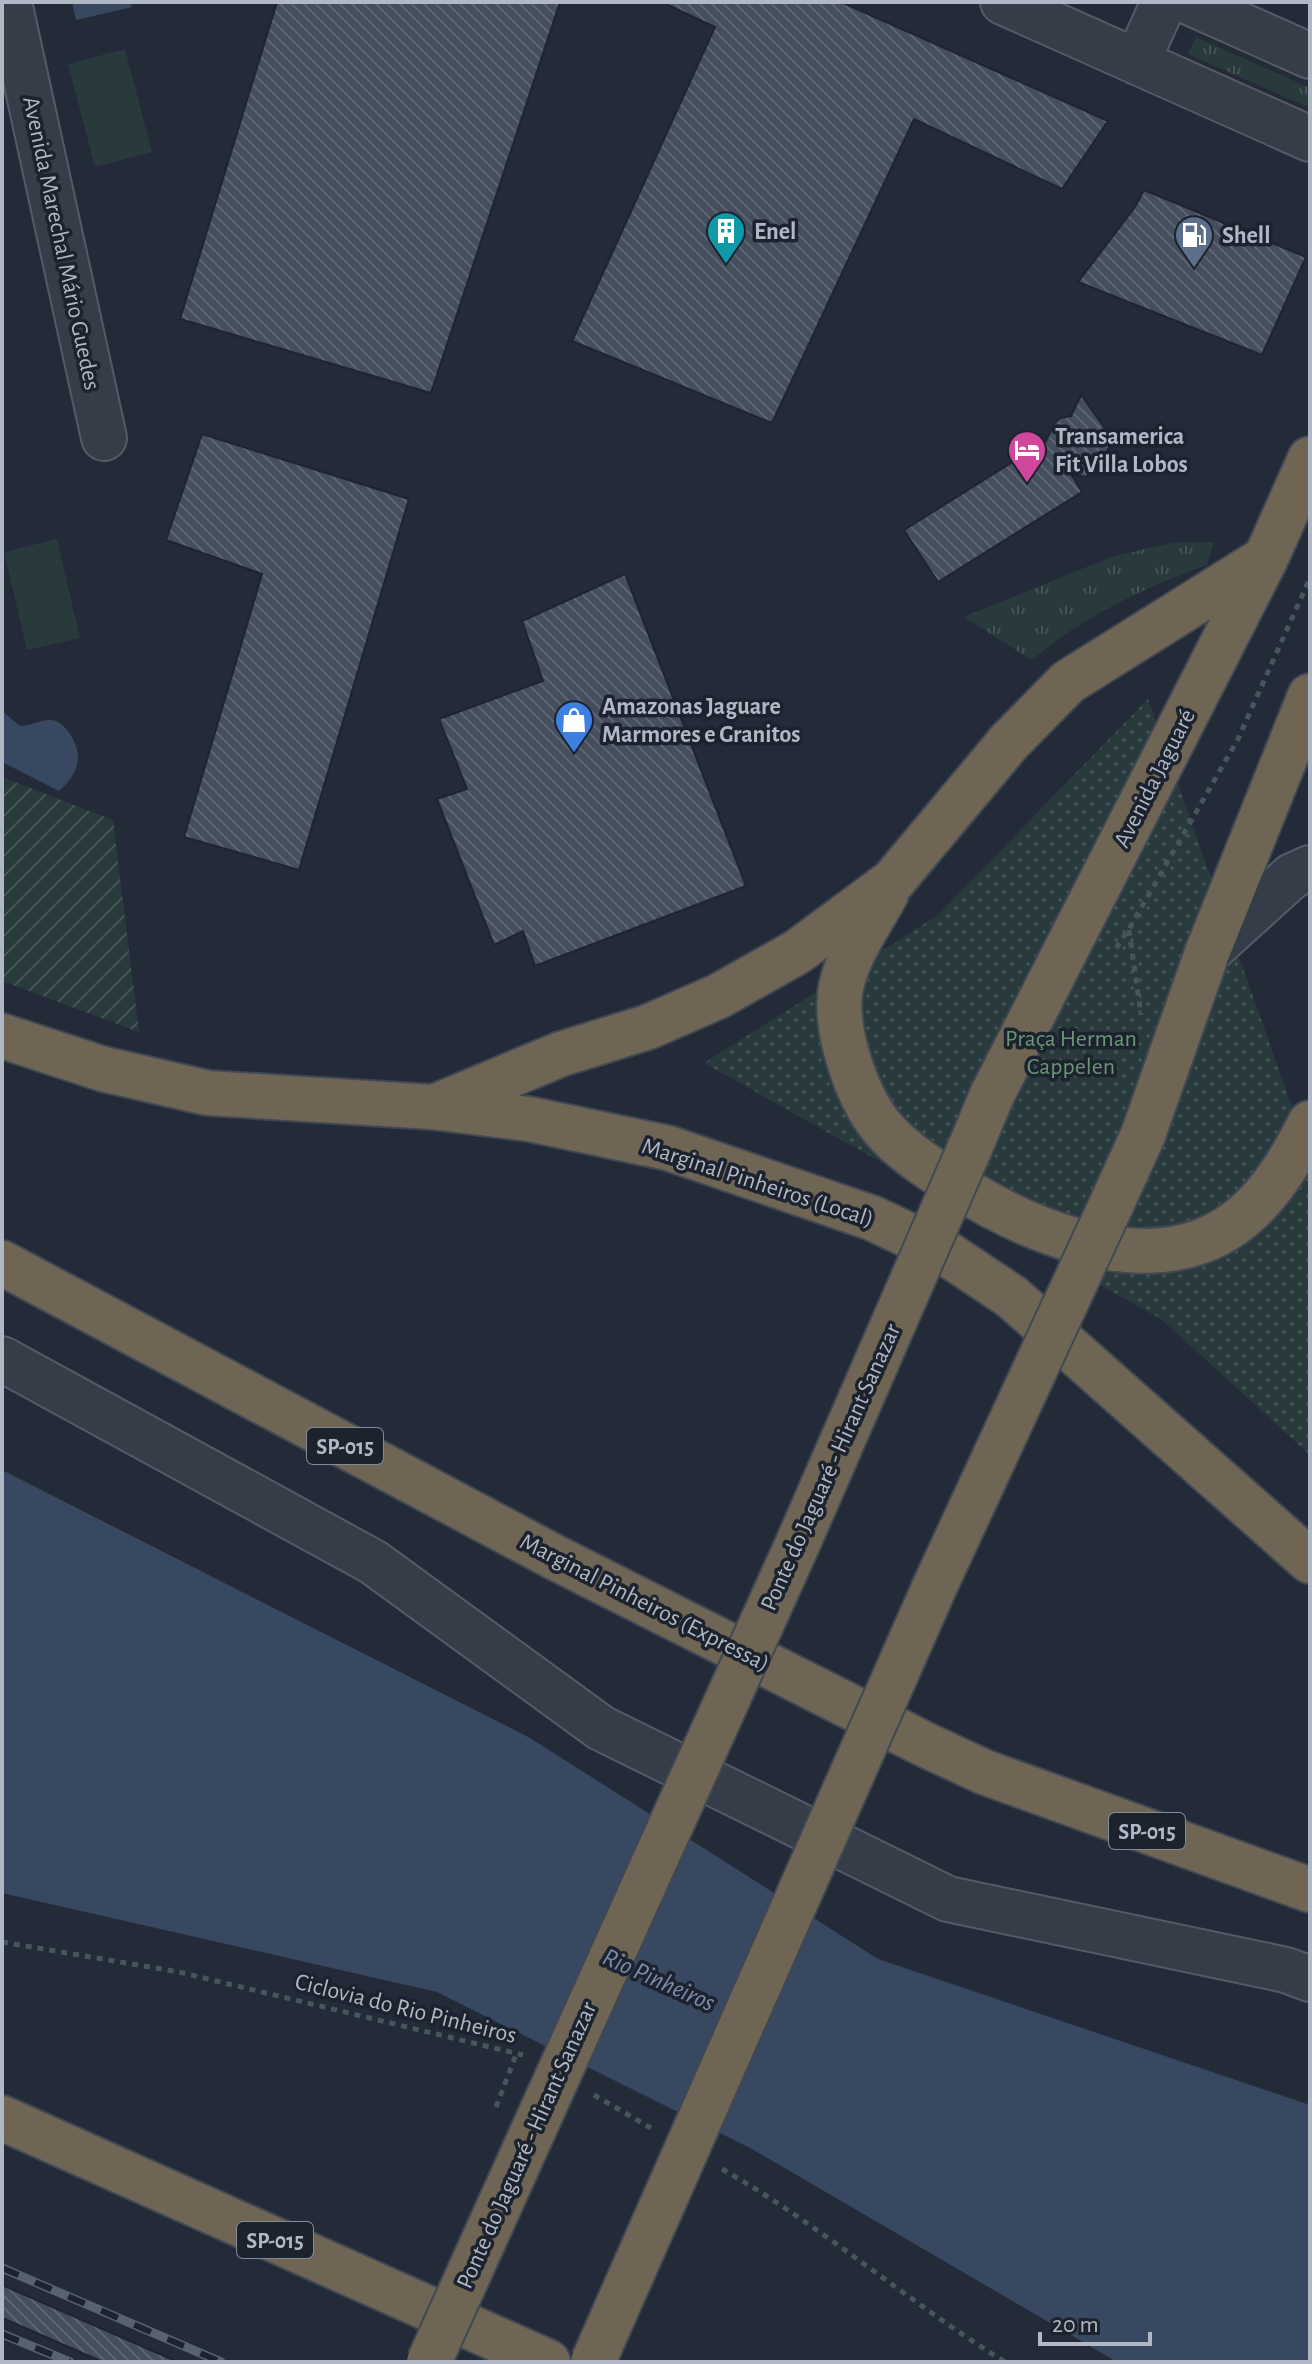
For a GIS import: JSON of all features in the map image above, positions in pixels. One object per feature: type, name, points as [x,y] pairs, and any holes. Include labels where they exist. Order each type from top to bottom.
[{"type":"highway","name":"Avenida Jaguaré","points":[[992,1095],[1266,558],[1310,459]]},
{"type":"highway","points":[[1266,558],[1068,682],[1009,742],[893,881],[854,952],[841,988],[842,1032],[858,1088],[886,1132],[922,1164],[989,1206],[1036,1228],[1079,1242],[1136,1249],[1175,1249],[1203,1241],[1232,1225],[1256,1206],[1296,1150],[1310,1123]]},
{"type":"highway","points":[[593,2362],[928,1603],[1143,1135],[1207,953],[1310,696]]},
{"type":"highway","points":[[432,1107],[561,1054],[648,1027],[719,996],[797,952],[893,881]]},
{"type":"highway","name":"Marginal Pinheiros (Local)","points":[[2,1036],[103,1069],[208,1093],[432,1107],[529,1119],[668,1148],[859,1213],[946,1253],[1012,1297],[1310,1561]]},
{"type":"highway","name":"Ponte do Jaguaré - Hirant Sanazar","points":[[429,2362],[798,1543],[992,1095]]},
{"type":"highway","name":"Marginal Pinheiros (Expressa)","points":[[2,1263],[542,1551],[926,1745],[984,1772],[1310,1890]]},
{"type":"highway","name":"SP-015","points":[[2,2118],[548,2362]]},
{"type":"street","name":"Avenida Marechal Mário Guedes","points":[[9,2],[104,438]]},
{"type":"street","points":[[1003,2],[1310,139]]},
{"type":"street","points":[[1137,62],[1164,2]]},
{"type":"street","points":[[1189,2],[1310,56]]},
{"type":"street","points":[[1207,953],[1292,876],[1310,868]]},
{"type":"street","points":[[2,1359],[373,1562],[601,1728],[948,1899],[1286,1970],[1310,1979]]},
{"type":"path","points":[[1111,955],[1238,739],[1310,578]]},
{"type":"path","name":"Ciclovia do Rio Pinheiros","points":[[2,1942],[179,1972],[517,2052],[531,2059]]},
{"type":"path","points":[[585,2091],[654,2130]]},
{"type":"path","points":[[708,2161],[777,2200],[957,2332],[1005,2362]]},
{"type":"green space","points":[[1196,37],[1310,88],[1310,108],[1188,54]]},
{"type":"green space","points":[[125,49],[152,152],[95,167],[68,64]]},
{"type":"green space","points":[[57,539],[80,638],[27,650],[4,552]]},
{"type":"green space","points":[[1214,542],[1207,565],[1115,605],[1072,630],[1032,660],[964,617],[1111,557],[1171,543]]},
{"type":"green space","name":"Praça Herman Cappelen","points":[[1148,699],[1310,1158],[1310,1455],[1161,1319],[704,1063],[938,915]]},
{"type":"green space","points":[[2,777],[113,820],[139,1032],[2,981]]},
{"type":"water","points":[[72,2],[130,2],[132,7],[76,20]]},
{"type":"water","points":[[2,711],[20,726],[52,720],[67,730],[76,746],[78,762],[72,777],[59,791],[2,762]]},
{"type":"water","name":"Rio Pinheiros","points":[[2,1470],[530,1738],[878,1959],[1310,2105],[1310,2362],[1117,2362],[752,2149],[437,1992],[2,1893]]},
{"type":"building","points":[[277,2],[560,2],[431,393],[180,319]]},
{"type":"building","name":"Enel","points":[[661,2],[841,2],[1108,121],[1062,189],[914,119],[772,423],[572,341],[715,27]]},
{"type":"building","name":"Shell","points":[[1144,190],[1306,257],[1262,355],[1078,282],[1135,207]]},
{"type":"building","name":"Transamerica Fit Villa Lobos","points":[[1081,395],[1104,427],[1109,447],[1099,469],[1085,477],[1071,474],[1082,492],[938,582],[904,530],[1046,441],[1060,418],[1071,416]]},
{"type":"building","points":[[202,434],[409,499],[299,870],[184,837],[262,574],[166,540]]},
{"type":"building","name":"Amazonas Jaguare Marmores e Granitos","points":[[625,574],[746,886],[535,966],[523,931],[494,945],[437,799],[467,789],[439,719],[543,681],[522,621]]},
{"type":"building","points":[[2,2285],[178,2362],[103,2362],[2,2318]]},
{"type":"railway","points":[[2,2268],[221,2362]]},
{"type":"railway","points":[[2,2334],[70,2362]]},
{"type":"place","name":"Enel","points":[[726,265]]},
{"type":"place","name":"Shell","points":[[1194,269]]},
{"type":"place","name":"Transamerica Fit Villa Lobos","points":[[1027,484]]},
{"type":"place","name":"Amazonas Jaguare Marmores e Granitos","points":[[574,754]]}]
